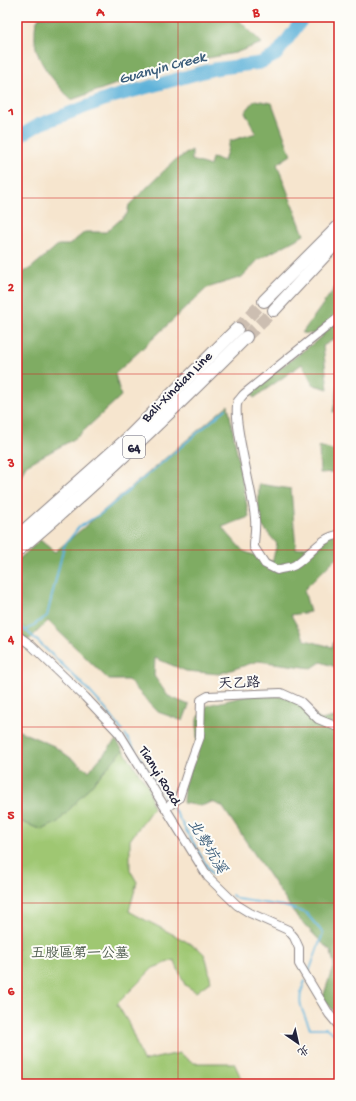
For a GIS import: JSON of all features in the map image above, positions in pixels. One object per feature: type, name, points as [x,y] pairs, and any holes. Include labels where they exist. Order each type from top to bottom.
[{"type":"highway","points":[[274,310],[333,241],[339,226]]},
{"type":"highway","points":[[264,301],[333,241]]},
{"type":"highway","name":"Bali-Xindian Line","points":[[17,537],[127,439],[237,329]]},
{"type":"highway","name":"Bali-Xindian Line","points":[[17,551],[58,517],[157,426],[246,337]]},
{"type":"street","points":[[339,317],[244,394],[238,402],[237,412],[238,432],[244,454],[256,520],[254,547],[266,564],[277,570],[294,566],[319,545],[335,535],[339,535]]},
{"type":"street","name":"Tianyi Road","points":[[17,635],[31,645],[105,717],[118,733],[166,808],[201,868],[219,889],[237,905],[250,913],[288,930],[294,937],[299,948],[299,964],[329,1014],[339,1026]]},
{"type":"street","name":"天乙路","points":[[166,808],[179,798],[200,737],[201,700],[208,696],[282,693],[301,702],[318,719],[335,726],[339,726]]},
{"type":"green space","points":[[40,17],[233,17],[238,19],[262,43],[235,53],[170,65],[71,100],[52,78],[41,62],[35,44],[36,23]]},
{"type":"green space","points":[[255,100],[272,103],[291,155],[277,164],[304,235],[258,260],[242,277],[207,288],[115,374],[121,396],[76,438],[26,465],[17,485],[17,276],[31,268],[58,245],[69,245],[85,232],[106,232],[127,214],[129,205],[174,161],[192,150],[192,160],[210,166],[212,158],[224,161],[230,141],[256,133],[245,112]]},
{"type":"green space","points":[[339,282],[339,336],[323,346],[328,389],[314,385],[302,364],[254,398],[250,391],[324,335],[302,333]]},
{"type":"green space","points":[[339,382],[339,411],[333,412]]},
{"type":"green space","points":[[228,405],[249,517],[222,527],[243,551],[272,562],[277,544],[258,521],[259,484],[291,489],[296,549],[315,545],[339,523],[339,558],[334,560],[304,590],[310,612],[291,615],[305,640],[332,647],[339,630],[339,668],[321,662],[312,668],[258,661],[219,674],[186,671],[155,658],[154,676],[168,696],[189,705],[183,721],[158,712],[128,680],[109,680],[48,621],[29,640],[17,635],[17,561],[40,540],[55,552]]},
{"type":"green space","points":[[319,446],[339,452],[339,476],[334,472],[320,473]]},
{"type":"green space","points":[[260,693],[290,698],[321,720],[339,716],[339,1019],[323,997],[334,964],[331,952],[297,917],[222,806],[212,802],[201,806],[183,803],[184,785],[197,755],[197,719],[208,705]]},
{"type":"green space","points":[[17,730],[54,746],[89,771],[116,740],[123,750],[58,822],[42,830],[17,820]]},
{"type":"green space","name":"五股區第一公墓","points":[[123,750],[148,786],[153,808],[130,840],[130,870],[137,882],[129,911],[200,950],[204,954],[211,981],[196,992],[185,985],[174,960],[153,968],[117,1004],[129,1024],[143,1061],[179,1053],[194,1063],[234,1063],[244,1084],[17,1084],[17,820],[42,830],[58,822]]},
{"type":"waterway","name":"Guanyin Creek","points":[[17,138],[40,124],[112,97],[214,69],[260,63],[276,55],[304,17]]},
{"type":"waterway","points":[[25,631],[47,616],[64,546],[79,527],[102,513],[226,409]]},
{"type":"waterway","name":"北勢坑溪","points":[[17,625],[26,630],[87,689],[106,709],[122,731]]},
{"type":"waterway","name":"北勢坑溪","points":[[125,734],[169,803]]},
{"type":"waterway","name":"北勢坑溪","points":[[172,806],[212,875]]},
{"type":"waterway","name":"北勢坑溪","points":[[232,895],[237,899],[284,906],[306,913],[323,933],[308,975]]},
{"type":"waterway","name":"北勢坑溪","points":[[305,981],[300,1000],[304,1015],[310,1028],[326,1028],[339,1037]]},
{"type":"tunnel","points":[[237,329],[264,301]]},
{"type":"tunnel","points":[[246,337],[274,310]]}]
